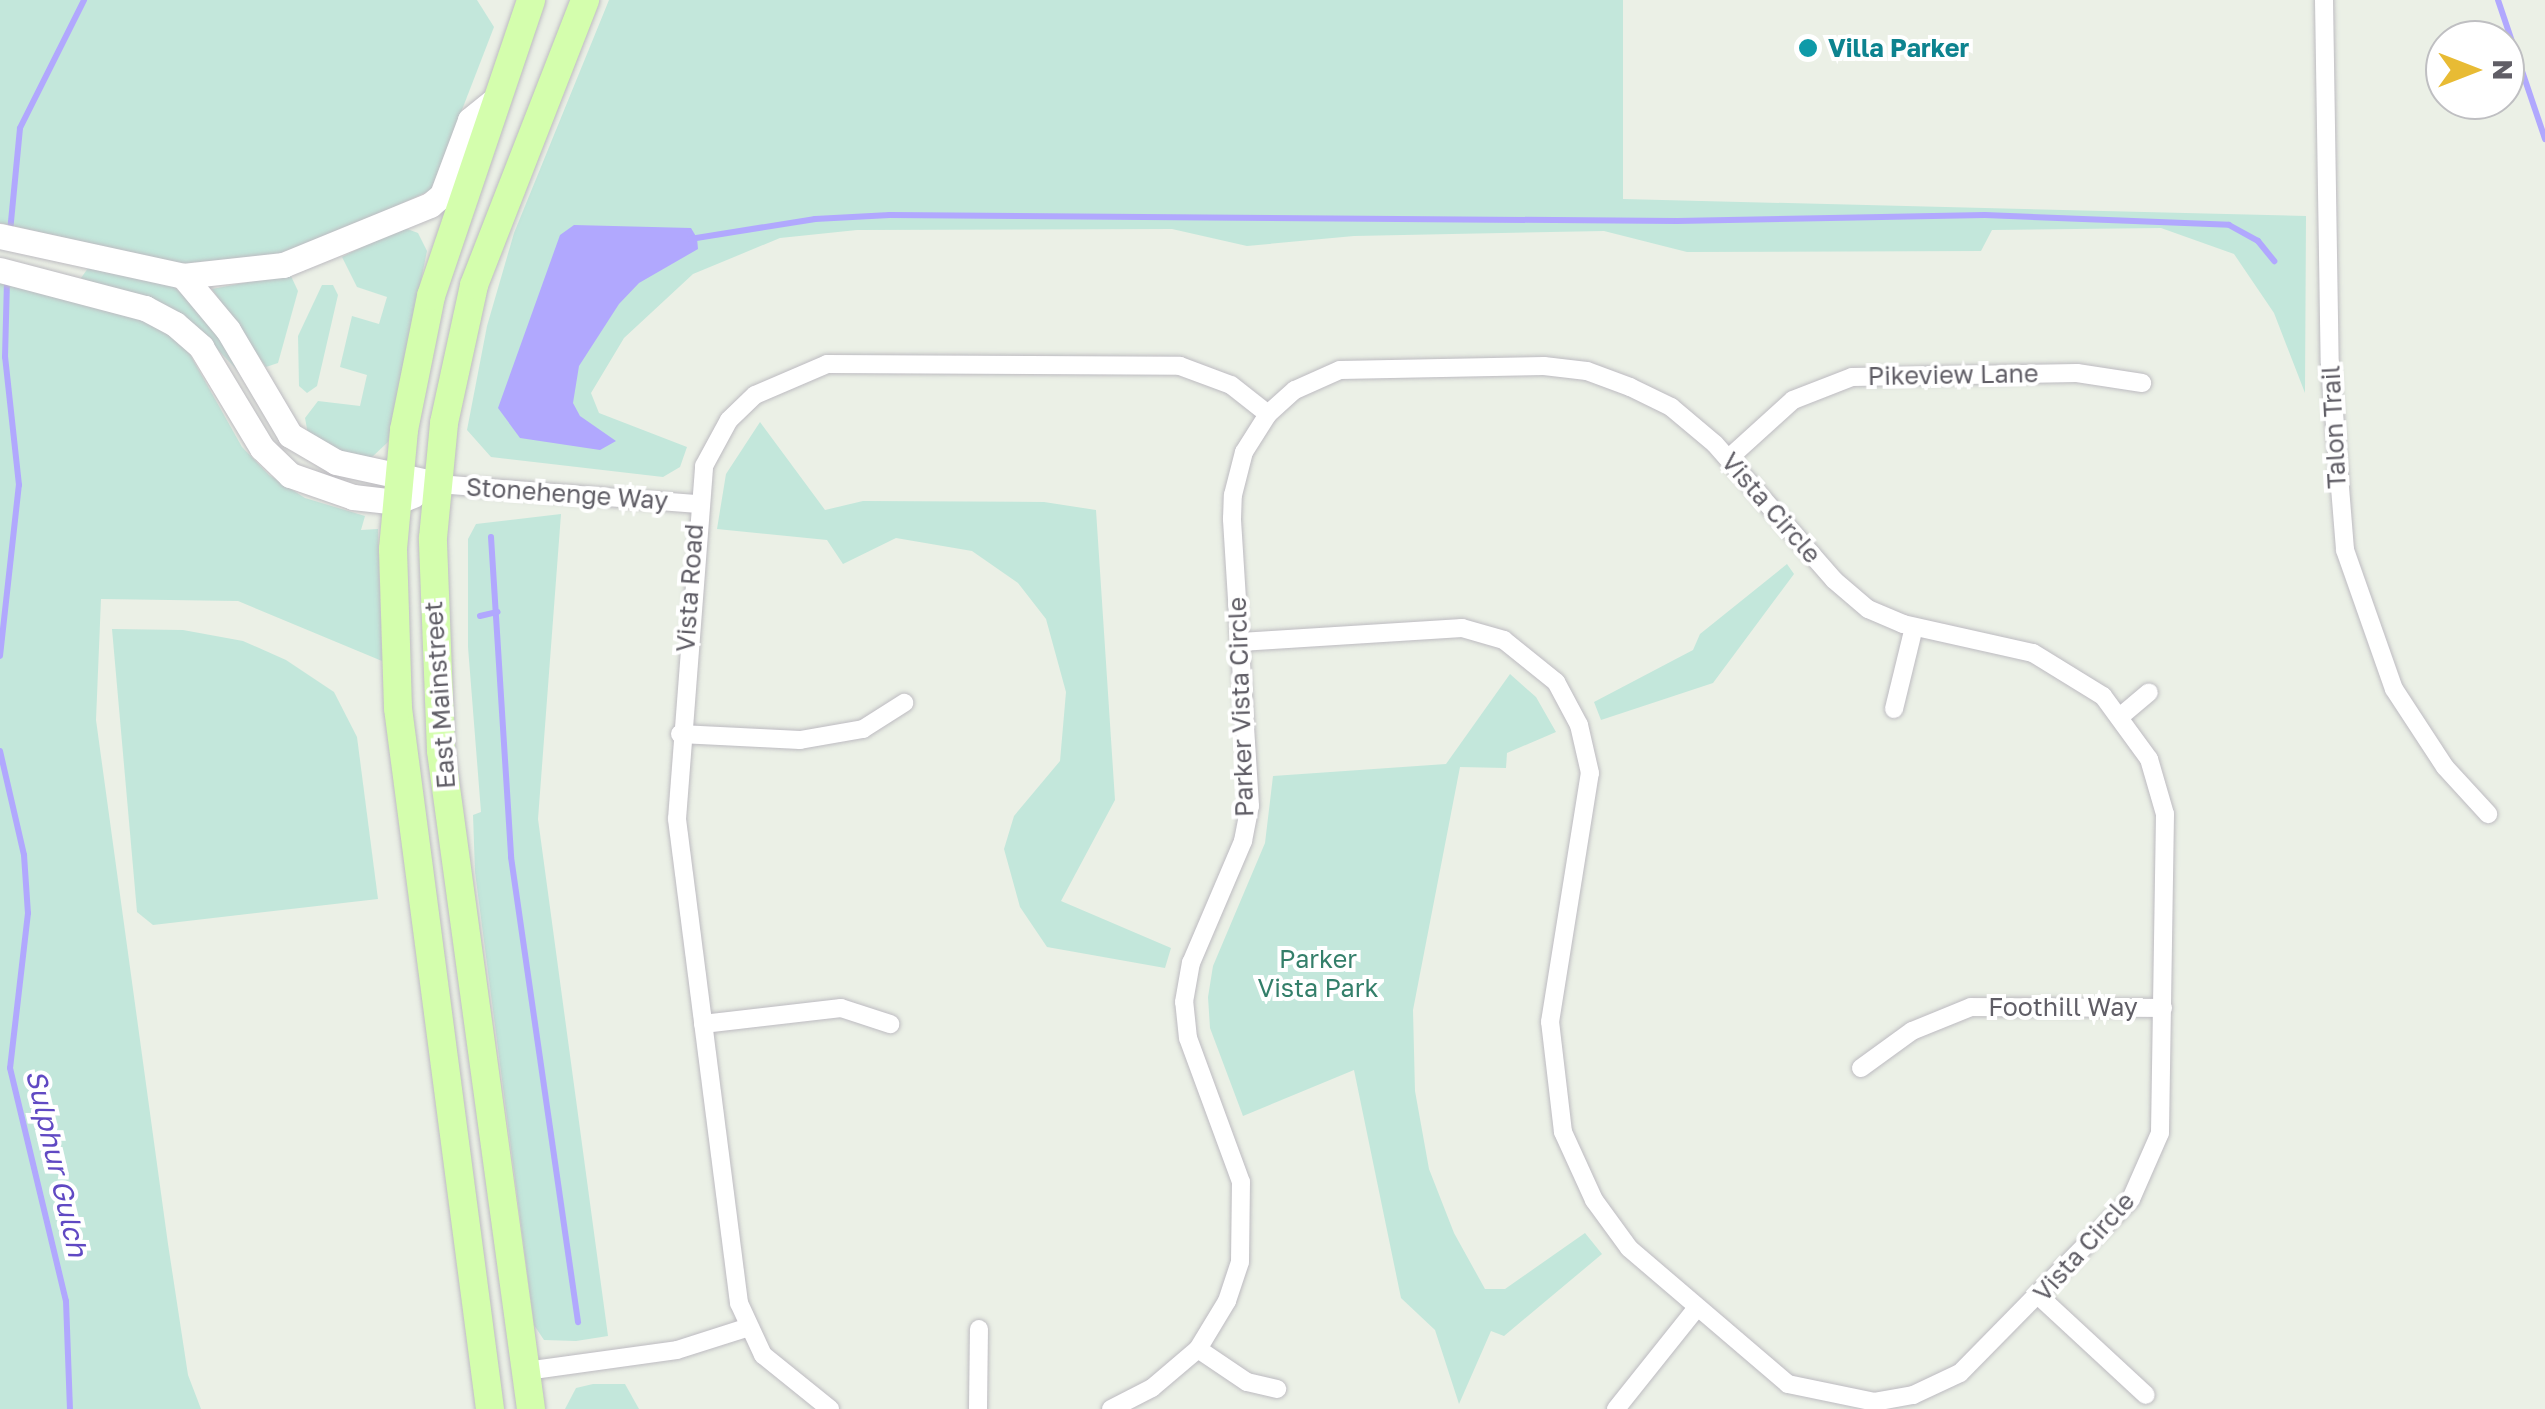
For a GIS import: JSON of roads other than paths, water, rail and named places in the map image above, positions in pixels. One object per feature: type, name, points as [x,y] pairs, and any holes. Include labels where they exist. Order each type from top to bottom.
[{"type":"main road","name":"East Mainstreet","points":[[531,1409],[441,751],[433,652],[437,484],[457,357],[490,234],[585,0]]},
{"type":"main road","name":"East Mainstreet","points":[[490,1409],[400,725],[392,601],[399,472],[431,296],[524,2]]},
{"type":"street","name":"Talon Trail","points":[[2324,0],[2330,363],[2345,550],[2394,689],[2437,756],[2488,814]]},
{"type":"street","points":[[0,236],[183,276],[283,265],[430,205],[442,195],[470,120],[496,99]]},
{"type":"street","points":[[0,270],[145,308],[175,324],[200,347],[251,433],[290,475],[330,492],[396,502]]},
{"type":"street","name":"Stonehenge Way","points":[[183,276],[228,330],[290,435],[336,462],[399,472],[437,484],[696,504]]},
{"type":"street","name":"Vista Road","points":[[746,1328],[679,844],[680,734],[696,504],[704,466],[735,414],[777,381],[828,364],[1180,366],[1231,385],[1268,414]]},
{"type":"street","name":"Vista Circle","points":[[1240,642],[1462,628],[1516,647],[1566,697],[1590,773],[1551,1011],[1557,1111],[1604,1217],[1695,1310],[1788,1384],[1875,1402],[1913,1394],[1960,1373],[2040,1298],[2131,1198],[2153,1158],[2162,1120],[2165,814],[2148,759],[2122,715],[2090,684],[2049,658],[1914,626],[1868,609],[1847,592],[1729,458],[1670,407],[1568,368],[1359,367],[1308,383],[1268,414]]},
{"type":"street","name":"Pikeview Lane","points":[[1729,458],[1794,400],[1852,377],[2077,373],[2142,383]]},
{"type":"street","name":"Parker Vista Circle","points":[[1110,1409],[1152,1388],[1198,1349],[1227,1301],[1245,1235],[1238,1169],[1188,1038],[1184,1002],[1191,964],[1249,818],[1233,496],[1244,452],[1268,414]]},
{"type":"street","name":"Stonehenge Way","points":[[396,502],[437,484]]},
{"type":"street","points":[[1894,709],[1914,626]]},
{"type":"street","points":[[2122,715],[2148,692]]},
{"type":"street","points":[[680,734],[812,738],[863,729],[904,703]]},
{"type":"street","name":"Foothill Way","points":[[1861,1068],[1912,1031],[1971,1007],[2163,1008]]},
{"type":"street","points":[[703,1024],[841,1008],[890,1024]]},
{"type":"street","points":[[2040,1298],[2146,1394]]},
{"type":"street","points":[[1616,1409],[1695,1310]]},
{"type":"street","points":[[526,1371],[677,1350],[746,1328],[787,1381],[830,1409]]},
{"type":"street","points":[[978,1409],[979,1328]]},
{"type":"street","points":[[1198,1349],[1247,1382],[1277,1389]]},
{"type":"waterway","name":"Sulphur Gulch","points":[[10,232],[20,128],[84,0]]},
{"type":"waterway","points":[[2498,0],[2545,139]]},
{"type":"waterway","points":[[690,239],[815,219],[890,215],[1677,221],[1985,215],[2229,225],[2258,241],[2274,261]]},
{"type":"waterway","name":"Sulphur Gulch","points":[[0,656],[19,485],[5,357],[7,280]]},
{"type":"waterway","points":[[491,537],[511,857],[578,1322]]},
{"type":"waterway","points":[[480,616],[498,612]]},
{"type":"waterway","name":"Sulphur Gulch","points":[[0,751],[24,855],[28,913],[10,1068],[66,1301],[70,1409]]},
{"type":"place","name":"Villa Parker","points":[[1808,48]]},
{"type":"park label","name":"Parker Vista Park","points":[[1318,974]]}]
